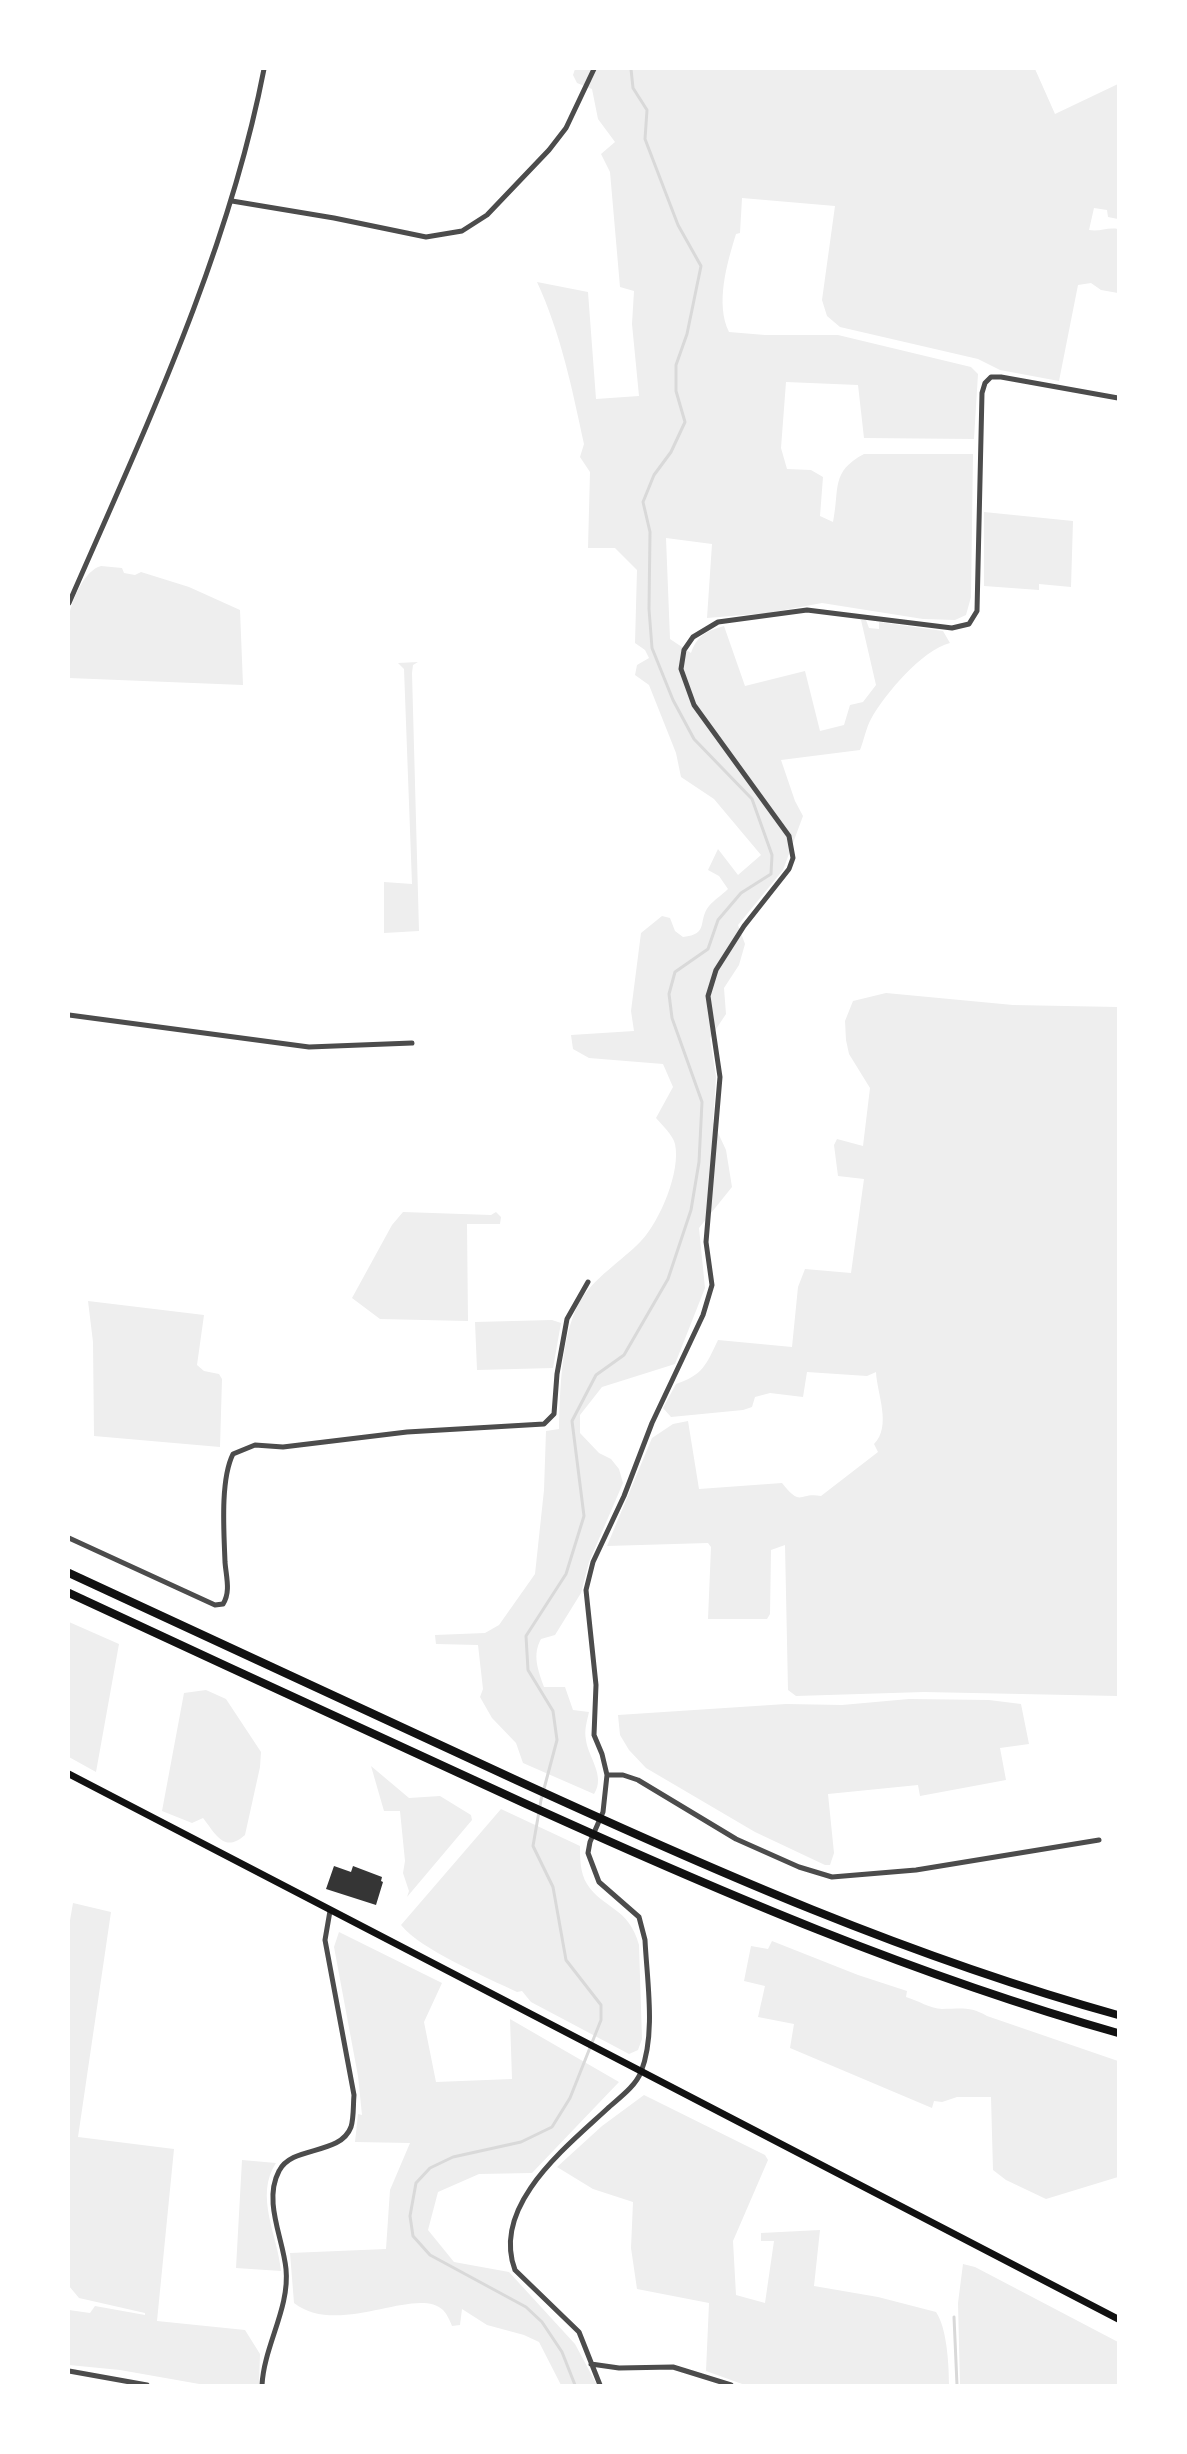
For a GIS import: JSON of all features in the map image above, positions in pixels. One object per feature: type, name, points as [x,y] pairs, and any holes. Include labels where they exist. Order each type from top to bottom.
[{"type":"highway","points":[[69,1573],[657,1844],[829,1918],[990,1976],[1118,2015]]},
{"type":"highway","points":[[69,1593],[483,1784],[773,1914],[893,1961],[1049,2013],[1118,2033]]},
{"type":"main road","points":[[69,1774],[1118,2319]]},
{"type":"street","points":[[69,603],[163,386],[232,201],[264,69]]},
{"type":"street","points":[[232,201],[324,216],[426,237],[462,231],[487,214],[549,150],[566,128],[594,69]]},
{"type":"street","points":[[600,2385],[579,2332],[515,2270],[510,2256],[510,2226],[535,2182],[558,2155],[636,2081],[641,2073],[650,2043],[645,1940],[639,1917],[599,1882],[588,1853],[590,1842],[603,1812],[607,1775],[594,1735],[596,1685],[586,1590],[593,1562],[624,1496],[657,1413],[703,1315],[712,1285],[706,1242],[720,1077],[708,996],[716,970],[744,926],[789,869],[793,858],[789,836],[694,705],[681,669],[684,650],[693,637],[718,622],[807,610],[952,628],[969,624],[977,611],[985,383],[991,377],[1001,377],[1118,398]]},
{"type":"street","points":[[69,1015],[147,1023],[309,1047],[412,1043]]},
{"type":"street","points":[[69,1538],[215,1605],[223,1604],[228,1596],[225,1561],[226,1485],[228,1465],[233,1454],[255,1445],[283,1447],[407,1432],[544,1424],[554,1414],[557,1374],[567,1319],[588,1282]]},
{"type":"street","points":[[607,1775],[623,1775],[638,1780],[736,1839],[799,1867],[832,1877],[916,1870],[1099,1840]]},
{"type":"street","points":[[262,2385],[267,2349],[286,2284],[286,2270],[273,2205],[274,2181],[280,2168],[290,2159],[330,2145],[340,2139],[350,2130],[353,2116],[354,2095],[325,1940],[330,1911]]},
{"type":"street","points":[[591,2364],[619,2368],[673,2367],[731,2385]]},
{"type":"street","points":[[69,2372],[147,2385]]},
{"type":"shaded area","points":[[575,69],[1035,69],[1055,114],[1118,84],[1118,219],[1108,217],[1107,210],[1094,208],[1089,230],[1118,229],[1118,293],[1101,290],[1091,283],[1078,285],[1059,381],[1000,370],[978,359],[840,327],[827,316],[822,300],[835,206],[742,198],[740,233],[736,234],[724,283],[723,309],[729,332],[765,335],[838,335],[971,367],[978,374],[974,439],[864,438],[858,385],[786,382],[781,448],[787,469],[811,470],[823,477],[820,516],[833,522],[841,475],[853,461],[864,454],[973,454],[971,597],[966,615],[955,620],[923,619],[822,603],[768,613],[707,618],[712,544],[666,538],[670,639],[691,653],[696,642],[703,635],[724,626],[745,686],[805,671],[820,731],[844,725],[850,705],[863,702],[876,685],[861,620],[866,620],[869,628],[879,629],[879,622],[943,631],[950,643],[928,654],[905,674],[871,719],[860,750],[781,760],[795,801],[803,816],[783,870],[738,925],[745,944],[739,965],[724,988],[726,1014],[710,1038],[716,1077],[713,1122],[726,1150],[732,1187],[699,1228],[705,1288],[675,1364],[602,1387],[580,1415],[580,1433],[599,1453],[611,1459],[619,1469],[623,1483],[589,1562],[581,1593],[555,1635],[541,1639],[538,1645],[536,1657],[544,1687],[565,1687],[573,1710],[589,1712],[585,1736],[597,1773],[597,1787],[594,1794],[523,1763],[516,1743],[492,1718],[480,1697],[483,1689],[478,1645],[436,1644],[435,1635],[485,1633],[499,1625],[535,1574],[544,1490],[546,1431],[559,1429],[565,1348],[573,1317],[579,1303],[592,1286],[648,1232],[662,1209],[675,1168],[674,1141],[656,1118],[673,1087],[663,1064],[589,1058],[573,1049],[571,1035],[634,1031],[631,1011],[641,933],[662,916],[670,918],[675,931],[683,937],[697,933],[709,906],[728,889],[719,876],[708,870],[718,849],[738,875],[761,855],[714,799],[681,777],[676,753],[649,685],[635,675],[637,665],[649,658],[645,650],[635,643],[637,570],[615,548],[588,548],[590,472],[580,457],[584,444],[575,402],[553,321],[537,282],[588,292],[596,399],[639,396],[632,324],[634,291],[620,287],[610,172],[601,154],[615,142],[598,119],[592,89],[577,83],[573,75]]},
{"type":"shaded area","points":[[984,512],[1073,521],[1071,587],[1039,584],[1039,590],[984,586]]},
{"type":"shaded area","points":[[101,566],[122,568],[124,573],[135,575],[141,572],[189,587],[240,610],[243,685],[69,678],[67,631],[71,609],[76,594],[85,579]]},
{"type":"shaded area","points":[[418,662],[413,665],[412,673],[419,931],[384,933],[384,882],[412,884],[404,669],[398,663]]},
{"type":"shaded area","points":[[886,993],[1013,1005],[1118,1007],[1118,1696],[924,1692],[796,1696],[788,1690],[785,1545],[771,1550],[770,1614],[767,1619],[708,1619],[711,1547],[708,1543],[607,1546],[652,1438],[673,1424],[688,1421],[699,1489],[782,1483],[797,1497],[821,1496],[878,1452],[874,1444],[879,1437],[883,1419],[876,1372],[867,1376],[807,1372],[803,1397],[770,1393],[755,1397],[752,1407],[743,1410],[671,1417],[663,1408],[676,1384],[692,1377],[703,1368],[718,1340],[792,1347],[798,1287],[805,1269],[851,1273],[864,1179],[838,1176],[834,1145],[837,1139],[863,1146],[870,1088],[849,1054],[845,1021],[853,1001]]},
{"type":"shaded area","points":[[403,1212],[491,1215],[496,1212],[501,1217],[500,1224],[467,1224],[468,1321],[380,1319],[352,1298],[392,1225]]},
{"type":"shaded area","points":[[88,1301],[204,1315],[197,1365],[204,1371],[219,1374],[222,1379],[220,1447],[94,1436],[93,1342]]},
{"type":"shaded area","points":[[552,1320],[561,1323],[553,1368],[477,1370],[475,1322]]},
{"type":"shaded area","points":[[69,1622],[119,1644],[96,1772],[69,1757]]},
{"type":"shaded area","points":[[206,1690],[226,1699],[261,1752],[260,1767],[245,1835],[231,1842],[226,1842],[216,1835],[203,1818],[192,1823],[162,1811],[184,1693]]},
{"type":"shaded area","points":[[909,1699],[989,1700],[1021,1704],[1029,1744],[1000,1748],[1006,1780],[920,1796],[918,1785],[828,1794],[834,1853],[830,1865],[825,1865],[755,1832],[646,1768],[629,1750],[620,1735],[618,1715],[786,1704],[842,1705]]},
{"type":"shaded area","points":[[371,1766],[409,1798],[440,1796],[471,1815],[472,1820],[407,1897],[409,1891],[403,1873],[405,1861],[400,1811],[384,1811]]},
{"type":"shaded area","points":[[501,1809],[580,1846],[580,1860],[587,1884],[600,1899],[629,1923],[635,1932],[639,1945],[642,2039],[638,2050],[629,2054],[531,2002],[522,1991],[517,1992],[438,1953],[423,1944],[401,1925]]},
{"type":"shaded area","points":[[73,1903],[111,1912],[78,2137],[174,2149],[157,2321],[245,2330],[260,2354],[259,2385],[205,2385],[120,2370],[69,2365],[69,2310],[90,2313],[95,2306],[145,2315],[145,2313],[79,2298],[69,2286],[69,1926]]},
{"type":"shaded area","points":[[339,1932],[442,1983],[424,2022],[436,2082],[512,2079],[510,2019],[619,2082],[532,2173],[479,2174],[438,2192],[428,2230],[454,2262],[509,2272],[575,2344],[597,2385],[561,2385],[539,2342],[524,2335],[487,2325],[462,2309],[460,2325],[452,2326],[443,2310],[431,2304],[415,2303],[354,2314],[332,2315],[312,2312],[294,2303],[290,2253],[386,2249],[390,2190],[410,2143],[355,2142],[358,2114],[362,2115],[358,2076],[334,1947]]},
{"type":"shaded area","points":[[772,1941],[858,1975],[907,1991],[906,1997],[929,2006],[938,2009],[975,2011],[1118,2061],[1118,2177],[1046,2199],[1006,2180],[993,2170],[991,2097],[957,2097],[942,2102],[934,2101],[932,2108],[790,2048],[794,2024],[758,2017],[765,1986],[744,1981],[751,1946],[768,1949]]},
{"type":"shaded area","points":[[644,2095],[765,2155],[768,2160],[733,2241],[736,2295],[765,2303],[774,2241],[761,2241],[761,2233],[820,2230],[814,2286],[878,2297],[936,2312],[945,2337],[949,2385],[745,2385],[706,2371],[709,2303],[637,2289],[631,2248],[633,2202],[593,2189],[557,2167],[602,2126]]},
{"type":"shaded area","points":[[242,2160],[276,2163],[267,2189],[267,2202],[281,2271],[236,2268]]},
{"type":"shaded area","points":[[963,2264],[975,2267],[1118,2342],[1118,2385],[960,2385],[958,2303]]},
{"type":"building","points":[[334,1866],[351,1872],[353,1866],[382,1877],[383,1882],[376,1905],[326,1889]]},
{"type":"waterway","points":[[575,2385],[562,2352],[542,2322],[526,2307],[430,2255],[413,2236],[410,2216],[416,2183],[430,2168],[453,2157],[521,2142],[552,2127],[570,2098],[601,2020],[601,2005],[566,1960],[553,1887],[533,1846],[541,1800],[557,1740],[553,1711],[528,1670],[526,1636],[566,1574],[584,1516],[572,1421],[596,1375],[624,1355],[668,1279],[691,1210],[699,1162],[702,1102],[672,1018],[669,994],[675,972],[708,949],[718,920],[741,893],[771,874],[772,855],[752,799],[694,739],[673,700],[652,648],[649,609],[650,532],[643,502],[654,475],[671,452],[685,422],[676,391],[676,365],[687,334],[701,266],[678,225],[645,139],[647,110],[633,88],[631,69]]},
{"type":"waterway","points":[[954,2317],[957,2385]]}]
